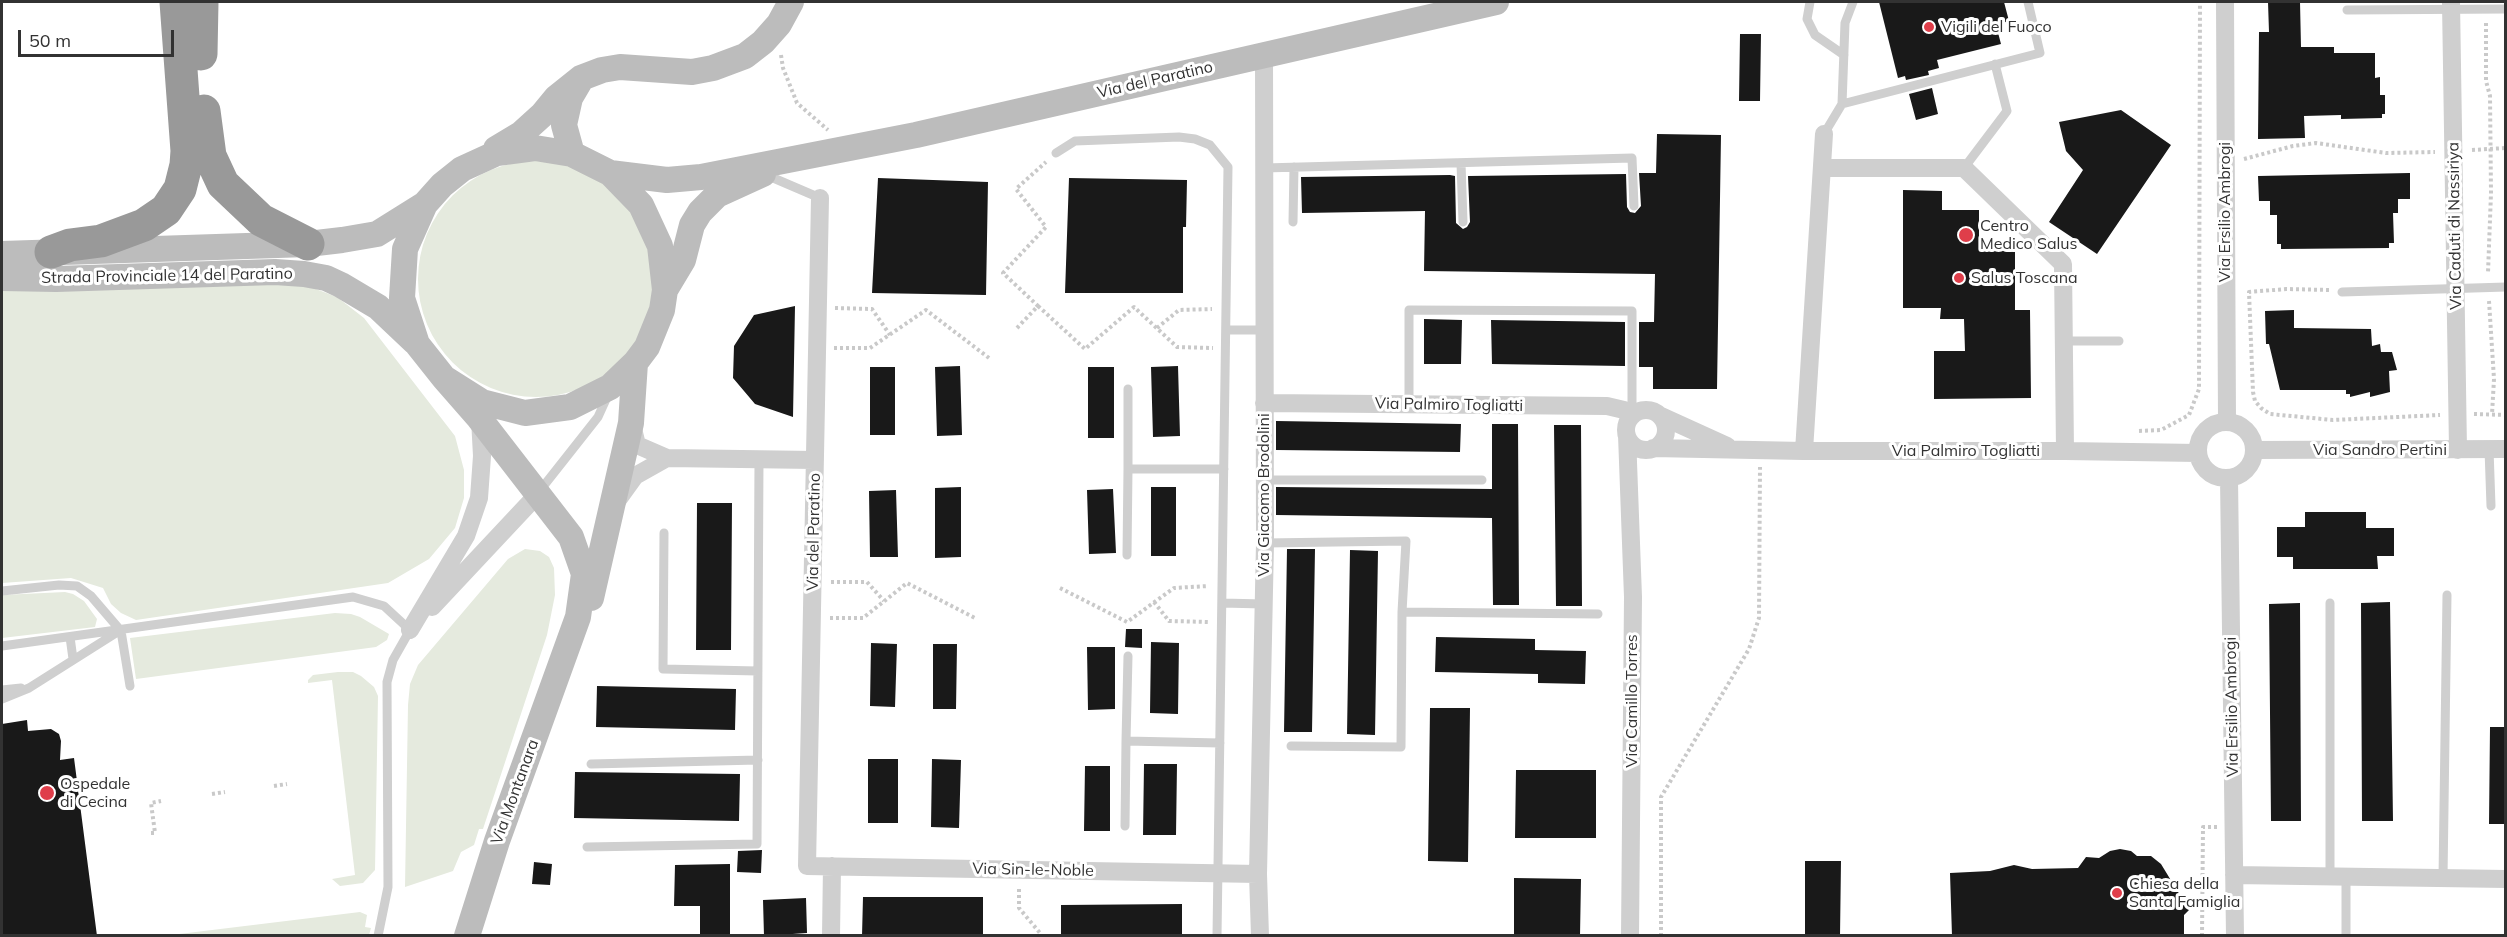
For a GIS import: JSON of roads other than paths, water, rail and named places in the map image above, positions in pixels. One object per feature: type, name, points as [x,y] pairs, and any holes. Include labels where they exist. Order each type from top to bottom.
[{"type":"highway","points":[[51,252],[70,245],[108,239],[144,225],[166,210],[180,189],[187,151],[176,2]]},
{"type":"highway","points":[[202,2],[200,30],[205,133],[213,166],[224,184],[253,213],[308,244]]},
{"type":"main road","points":[[567,649],[578,617],[584,574],[570,537],[479,418],[417,344],[402,297],[405,249],[425,204],[442,185],[462,169],[521,134],[542,115],[556,98],[581,78],[602,70],[620,68],[692,72],[713,68],[745,56],[763,42],[779,24],[791,2]]},
{"type":"main road","name":"Via del Paratino","points":[[813,154],[849,148],[1496,2]]},
{"type":"main road","points":[[572,154],[564,125],[570,98],[581,78]]},
{"type":"main road","points":[[444,378],[482,402],[525,412],[570,407],[610,387],[635,363],[656,329],[664,290],[660,246],[646,215],[641,205],[610,173],[572,154],[534,148],[497,153],[462,169]]},
{"type":"main road","points":[[610,173],[667,180],[701,177],[813,154]]},
{"type":"main road","points":[[664,290],[683,260],[692,225],[700,212],[717,195],[813,154]]},
{"type":"main road","name":"Strada Provinciale 14 del Paratino","points":[[2,254],[308,244],[363,238],[377,234],[425,204]]},
{"type":"main road","name":"Strada Provinciale 14 del Paratino","points":[[2,278],[56,279],[275,272],[304,274],[326,278],[341,285],[378,308],[417,344]]},
{"type":"main road","points":[[567,649],[579,632],[591,596],[612,508],[631,423],[635,363]]},
{"type":"main road","name":"Via Montanara","points":[[467,936],[497,841],[567,649]]},
{"type":"street","name":"Via Ersilio Ambrogi","points":[[2225,2],[2227,422]]},
{"type":"street","name":"Via Caduti di Nassiriya","points":[[2451,5],[2458,450]]},
{"type":"street","name":"Via Giacomo Brodolini","points":[[1260,936],[1258,873],[1265,543],[1264,55]]},
{"type":"street","points":[[1804,451],[1824,135]]},
{"type":"street","points":[[1822,168],[1964,168],[2063,264],[2065,451]]},
{"type":"street","name":"Via del Paratino","points":[[807,866],[820,198]]},
{"type":"street","name":"Via Palmiro Togliatti","points":[[1264,403],[1608,406],[1624,410],[1632,416]]},
{"type":"street","points":[[1629,467],[1649,449],[1659,445],[1665,434],[1666,428],[1660,416],[1649,410],[1637,412],[1632,416],[1626,428],[1627,435],[1635,446],[1649,449]]},
{"type":"street","name":"Via Palmiro Togliatti","points":[[1660,416],[1735,449]]},
{"type":"street","points":[[410,630],[466,536],[479,498],[482,456],[479,418]]},
{"type":"street","points":[[2227,422],[2243,428],[2253,442],[2254,450],[2249,465],[2237,476],[2229,478],[2212,474],[2205,469],[2198,453],[2202,435],[2209,428],[2227,422]]},
{"type":"street","points":[[631,423],[637,446],[667,458],[815,460]]},
{"type":"street","name":"Via Camillo Torres","points":[[1627,435],[1633,597],[1630,936]]},
{"type":"street","name":"Via Palmiro Togliatti","points":[[1649,449],[2198,453]]},
{"type":"street","name":"Via Sandro Pertini","points":[[2254,450],[2497,449]]},
{"type":"street","points":[[612,508],[635,476],[667,458]]},
{"type":"street","name":"Via Ersilio Ambrogi","points":[[2229,478],[2235,936]]},
{"type":"street","points":[[410,630],[537,495]]},
{"type":"street","name":"Via Sin-le-Noble","points":[[807,866],[1258,873]]},
{"type":"street","points":[[831,936],[832,866]]},
{"type":"street","points":[[2234,874],[2505,879]]},
{"type":"lane","points":[[1810,2],[1807,18],[1815,35],[1844,55]]},
{"type":"lane","points":[[1824,135],[1842,104],[1845,23],[1853,2]]},
{"type":"lane","points":[[1842,104],[2040,53],[2028,2]]},
{"type":"lane","points":[[2347,10],[2451,5],[2505,9]]},
{"type":"lane","points":[[1964,168],[2007,111],[1995,64]]},
{"type":"lane","points":[[1056,153],[1075,141],[1179,137],[1195,139],[1210,146],[1228,168],[1217,936]]},
{"type":"lane","points":[[1264,168],[1632,158],[1634,206]]},
{"type":"lane","points":[[1461,163],[1462,222]]},
{"type":"lane","points":[[1293,222],[1294,167]]},
{"type":"lane","points":[[764,174],[820,198]]},
{"type":"lane","points":[[2342,292],[2505,287]]},
{"type":"lane","points":[[1409,404],[1409,310],[1632,311],[1632,416]]},
{"type":"lane","points":[[1227,330],[1264,330]]},
{"type":"lane","points":[[2063,341],[2119,341]]},
{"type":"lane","points":[[537,495],[598,417],[610,387]]},
{"type":"lane","points":[[1127,555],[1128,389]]},
{"type":"lane","points":[[2491,506],[2497,449]]},
{"type":"lane","points":[[587,847],[758,844],[759,459]]},
{"type":"lane","points":[[1128,469],[1224,469]]},
{"type":"lane","points":[[1265,480],[1482,480]]},
{"type":"lane","points":[[664,533],[663,669],[758,671]]},
{"type":"lane","points":[[1265,543],[1406,541],[1402,612],[1401,747],[1291,746]]},
{"type":"lane","points":[[2,591],[59,585],[77,586],[91,596],[121,631],[130,686]]},
{"type":"lane","points":[[2443,878],[2447,595]]},
{"type":"lane","points":[[2,646],[353,597],[384,606],[410,630],[393,660],[387,682],[388,887],[378,936]]},
{"type":"lane","points":[[1222,603],[1264,604]]},
{"type":"lane","points":[[2330,603],[2338,876],[2346,936]]},
{"type":"lane","points":[[1402,612],[1598,614]]},
{"type":"lane","points":[[2,699],[29,688],[121,631]]},
{"type":"lane","points":[[70,638],[73,659]]},
{"type":"lane","points":[[1125,826],[1128,656]]},
{"type":"lane","points":[[2,690],[29,688]]},
{"type":"lane","points":[[1126,741],[1220,743]]},
{"type":"lane","points":[[591,764],[758,760]]},
{"type":"place","name":"Vigili del Fuoco","points":[[1929,27]]},
{"type":"place","name":"Centro Medico Salus","points":[[1966,235]]},
{"type":"place","name":"Salus Toscana","points":[[1959,278]]},
{"type":"place","name":"Ospedale di Cecina","points":[[47,793]]},
{"type":"place","name":"Chiesa della Santa Famiglia","points":[[2117,893]]}]
